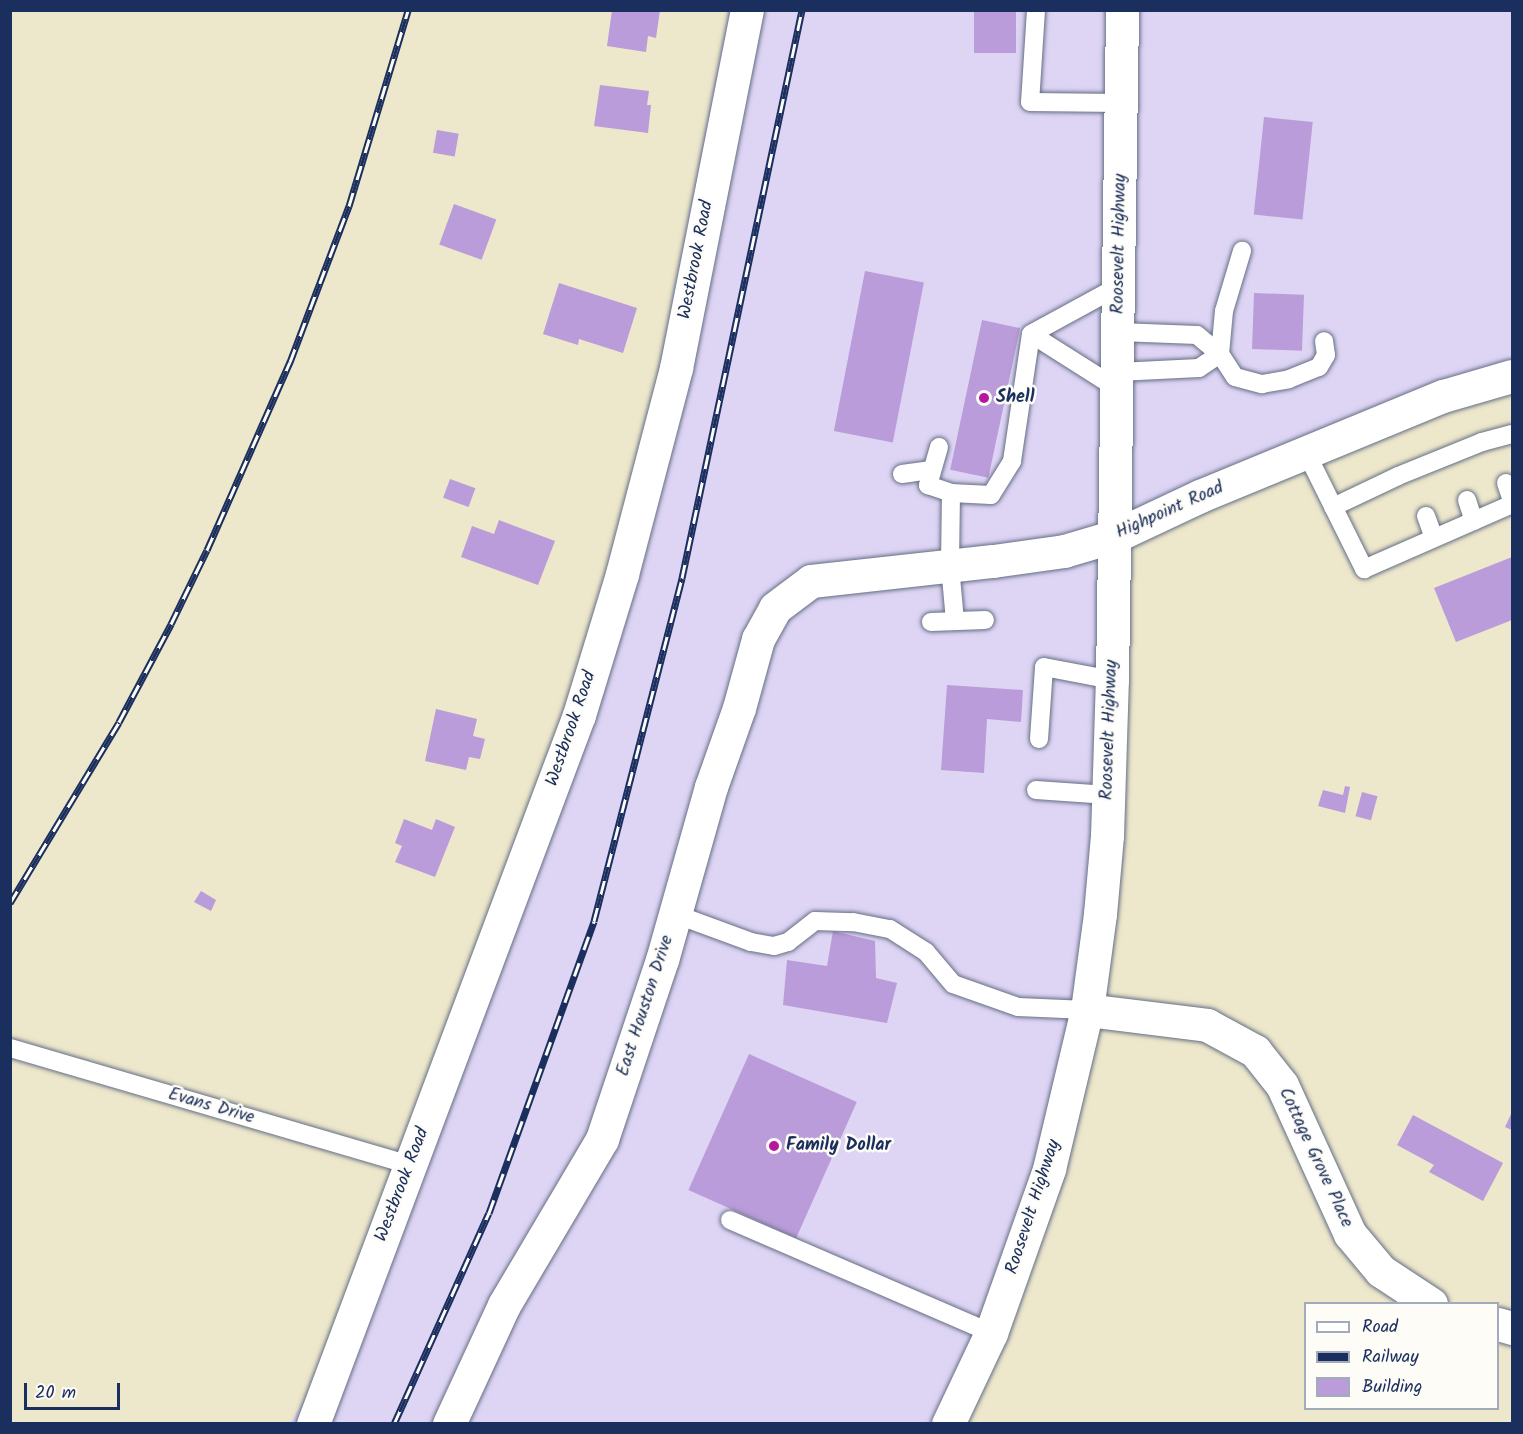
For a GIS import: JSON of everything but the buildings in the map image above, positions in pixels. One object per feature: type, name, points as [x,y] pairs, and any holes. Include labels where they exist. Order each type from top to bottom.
[{"type":"street","name":"Westbrook Road","points":[[313,1424],[579,715],[622,574],[676,368],[747,10]]},
{"type":"street","name":"Roosevelt Highway","points":[[948,1424],[991,1333],[1049,1169],[1087,1010],[1100,914],[1108,795],[1112,680],[1119,332],[1122,10]]},
{"type":"street","name":"Highpoint Road","points":[[810,581],[1064,551],[1115,536],[1200,496],[1443,396],[1512,376]]},
{"type":"street","name":"East Houston Drive","points":[[449,1424],[504,1305],[602,1139],[675,914],[711,787],[739,708],[758,639],[775,608],[810,581]]},
{"type":"street","name":"Cottage Grove Place","points":[[1087,1010],[1207,1025],[1255,1051],[1282,1085],[1350,1234],[1382,1271],[1428,1302]]},
{"type":"lane","points":[[1035,10],[1030,102],[1121,103]]},
{"type":"lane","points":[[1220,354],[1224,311],[1242,251]]},
{"type":"lane","points":[[1030,334],[1119,286]]},
{"type":"lane","points":[[1119,332],[1197,334],[1220,354],[1235,377],[1262,384],[1289,379],[1319,367],[1326,355],[1324,341]]},
{"type":"lane","points":[[1030,334],[1118,380],[1199,368],[1220,354]]},
{"type":"lane","points":[[939,447],[928,485],[951,493],[991,495],[1012,461],[1030,334]]},
{"type":"lane","points":[[1333,507],[1492,445],[1512,434]]},
{"type":"lane","points":[[1306,452],[1364,569],[1512,502],[1506,483]]},
{"type":"lane","points":[[902,474],[932,470]]},
{"type":"lane","points":[[951,493],[950,566],[955,621]]},
{"type":"lane","points":[[1467,500],[1474,521]]},
{"type":"lane","points":[[1426,516],[1434,538]]},
{"type":"lane","points":[[931,622],[985,620]]},
{"type":"lane","points":[[1040,739],[1044,667],[1112,680]]},
{"type":"lane","points":[[1036,790],[1108,795]]},
{"type":"lane","points":[[675,914],[751,942],[774,946],[788,942],[815,921],[853,922],[890,929],[927,952],[953,984],[1018,1007],[1087,1010]]},
{"type":"lane","name":"Evans Drive","points":[[10,1048],[411,1165]]},
{"type":"lane","points":[[730,1220],[991,1333]]},
{"type":"shaded area","points":[[729,11],[1512,11],[1512,381],[1128,522],[1098,1029],[936,1423],[290,1424],[344,1330],[585,741]]},
{"type":"railway","points":[[10,903],[119,722],[207,550],[290,362],[349,206],[408,10]]},
{"type":"railway","points":[[394,1424],[489,1213],[594,921],[682,578],[802,10]]},
{"type":"place","name":"Shell","points":[[984,398]]},
{"type":"place","name":"Family Dollar","points":[[774,1146]]}]
